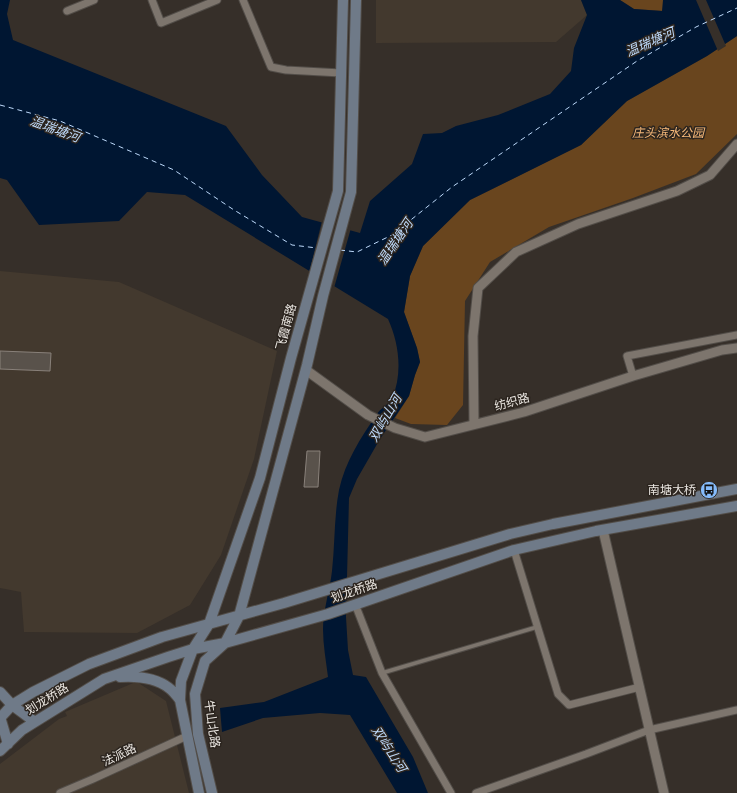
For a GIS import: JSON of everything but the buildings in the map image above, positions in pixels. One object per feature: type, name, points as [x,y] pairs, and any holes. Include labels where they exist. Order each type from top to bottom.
[{"type":"main road","name":"飞霞南路","points":[[193,649],[209,624],[260,478],[338,191],[343,0]]},
{"type":"main road","points":[[225,643],[239,616],[306,370],[323,296],[351,192],[356,0]]},
{"type":"main road","name":"划龙桥路","points":[[0,718],[12,705],[33,692],[89,664],[162,637],[239,616],[510,534],[553,524],[737,490]]},
{"type":"main road","name":"划龙桥路","points":[[4,747],[22,730],[104,679],[193,649],[225,643],[320,616],[514,550],[556,539],[737,506]]},
{"type":"main road","name":"牛山北路","points":[[212,793],[198,734],[194,694],[205,661],[225,643]]},
{"type":"main road","name":"牛山北路","points":[[193,649],[182,681],[180,700],[199,793]]},
{"type":"main road","points":[[104,679],[137,676],[153,679],[169,688],[180,700]]},
{"type":"main road","points":[[0,692],[12,705],[35,722]]},
{"type":"main road","points":[[0,718],[4,747]]},
{"type":"street","points":[[67,11],[94,0]]},
{"type":"street","points":[[152,0],[161,23],[217,0]]},
{"type":"street","points":[[243,0],[271,67],[286,70],[341,73]]},
{"type":"street","points":[[474,424],[473,336],[478,288],[516,252],[578,224],[676,191],[710,175],[737,144]]},
{"type":"street","points":[[633,376],[627,356],[737,335]]},
{"type":"street","name":"纺织路","points":[[306,370],[368,415],[395,428],[425,437],[524,412],[633,376],[722,350],[737,348]]},
{"type":"street","points":[[603,530],[664,793]]},
{"type":"street","points":[[514,550],[558,694],[569,705],[640,687]]},
{"type":"street","points":[[355,604],[382,673],[399,700],[451,793]]},
{"type":"street","points":[[476,793],[649,730],[737,710]]},
{"type":"street","name":"法派路","points":[[60,793],[188,736]]},
{"type":"lane","points":[[382,673],[537,627]]},
{"type":"shaded area","points":[[376,0],[581,0],[587,15],[556,42],[376,43]]},
{"type":"shaded area","points":[[0,271],[119,282],[277,351],[254,459],[221,555],[190,605],[137,633],[24,632],[21,592],[0,588]]},
{"type":"shaded area","points":[[138,681],[140,684],[166,701],[189,793],[0,793],[0,764],[59,719],[67,716],[65,712]]},
{"type":"green space","points":[[620,0],[663,0],[663,11],[634,9]]},
{"type":"green space","name":"庄头滨水公园","points":[[737,36],[737,134],[696,174],[633,198],[549,227],[490,262],[465,301],[463,405],[447,425],[411,424],[395,418],[409,396],[420,362],[417,348],[404,312],[410,276],[423,246],[470,200],[581,145],[627,101],[707,56]]},
{"type":"water","points":[[0,0],[10,0],[7,14],[13,40],[226,126],[262,175],[302,217],[360,233],[370,201],[412,164],[423,134],[442,133],[456,126],[498,115],[550,94],[571,71],[574,48],[587,15],[581,0],[620,0],[634,9],[662,11],[663,0],[737,0],[737,36],[707,56],[627,101],[581,145],[470,200],[423,246],[410,276],[404,312],[417,348],[420,362],[409,396],[380,439],[357,479],[349,498],[346,617],[348,650],[353,675],[366,677],[413,757],[428,793],[397,793],[350,715],[320,713],[263,718],[222,732],[220,708],[264,702],[328,677],[323,622],[332,571],[336,510],[339,490],[345,470],[354,450],[377,414],[392,399],[398,379],[397,348],[388,319],[185,195],[147,192],[119,221],[39,225],[7,180],[0,178]]},
{"type":"pier","points":[[696,0],[706,0],[726,46],[718,51]]},
{"type":"pier","points":[[322,221],[351,228],[334,288],[309,273]]},
{"type":"ferry route","points":[[340,250],[357,252],[392,235],[452,187],[637,61],[696,27],[737,8]]},
{"type":"ferry route","points":[[0,105],[60,121],[174,170],[234,210],[292,245],[317,248]]},
{"type":"place","name":"南塘大桥","points":[[709,490]]},
{"type":"water label","name":"温瑞塘河","points":[[650,42]]},
{"type":"water label","name":"温瑞塘河","points":[[55,129]]},
{"type":"water label","name":"温瑞塘河","points":[[395,242]]},
{"type":"water label","name":"双屿山河","points":[[385,418]]},
{"type":"water label","name":"双屿山河","points":[[389,749]]}]
